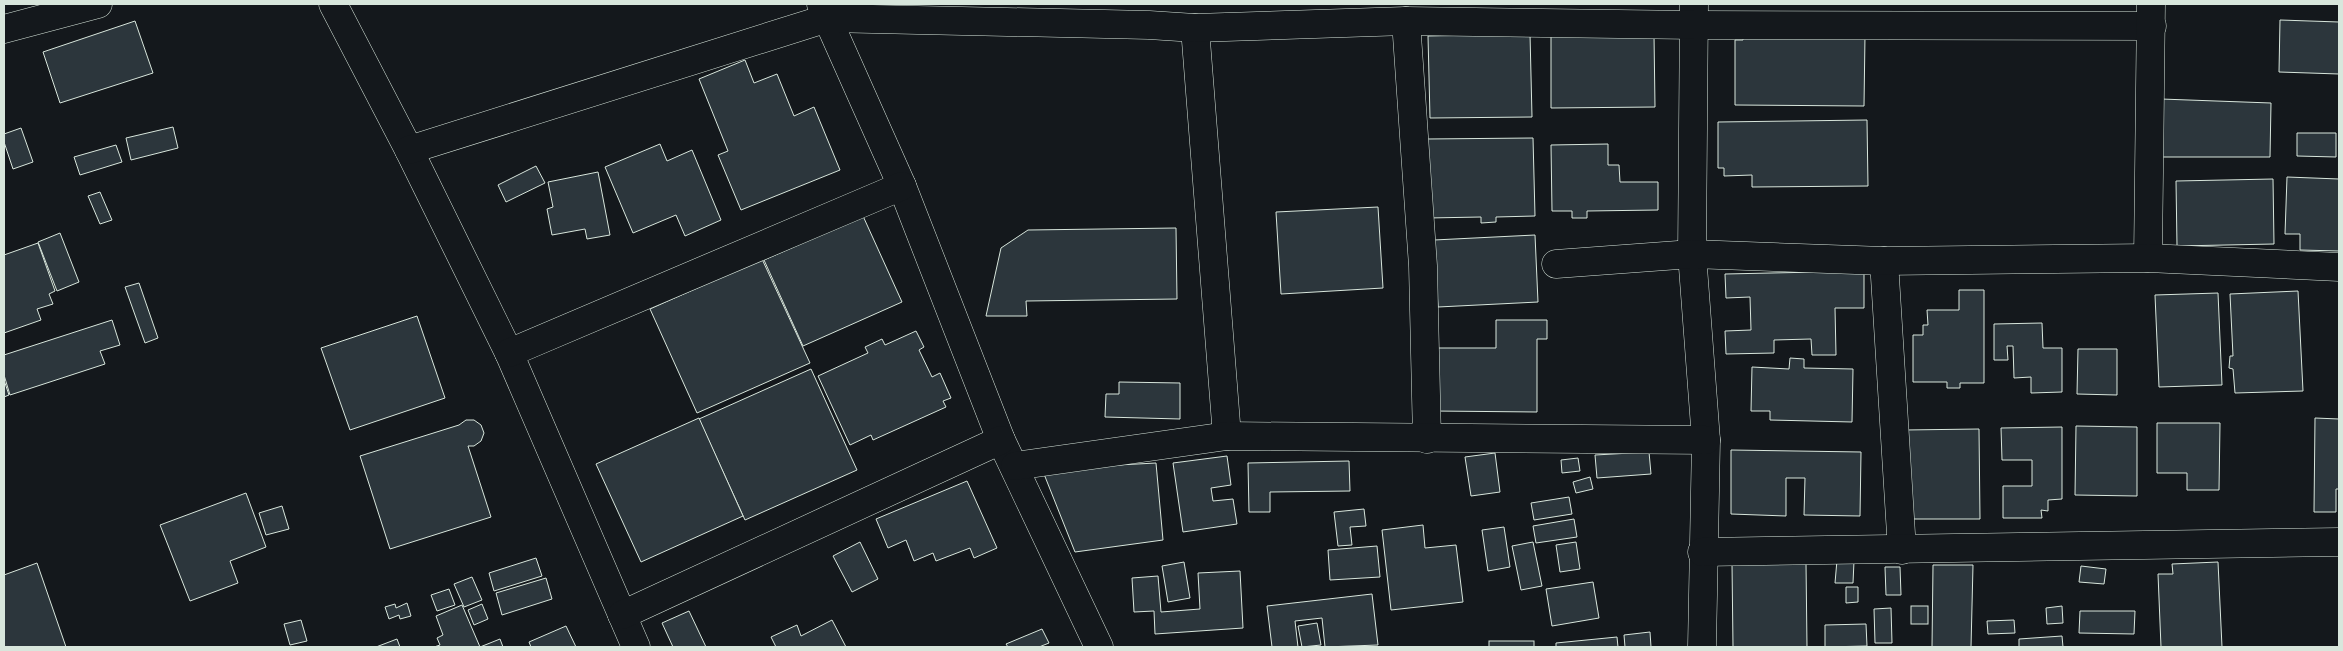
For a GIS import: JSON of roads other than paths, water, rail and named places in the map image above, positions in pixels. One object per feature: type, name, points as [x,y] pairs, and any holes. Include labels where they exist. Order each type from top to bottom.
[{"type":"street","points":[[4,29],[98,4]]},
{"type":"street","points":[[333,4],[409,150],[509,353],[636,647]]},
{"type":"street","points":[[409,150],[824,11],[1149,14],[1196,28],[1406,21],[1694,15],[2152,15],[2148,258]]},
{"type":"street","points":[[824,11],[902,186],[1001,440],[1015,466],[1099,647]]},
{"type":"street","points":[[1694,15],[1692,254],[1706,440],[1702,552],[1702,647]]},
{"type":"street","points":[[1406,21],[1423,266],[1427,439]]},
{"type":"street","points":[[1196,28],[1227,436]]},
{"type":"street","points":[[509,353],[902,186]]},
{"type":"street","points":[[1556,264],[1692,254],[1884,260],[2148,258],[2339,267]]},
{"type":"street","points":[[1884,260],[1902,550]]},
{"type":"street","points":[[1015,466],[1227,436],[1706,440]]},
{"type":"street","points":[[622,615],[1001,440]]},
{"type":"street","points":[[1702,552],[2339,542]]}]
